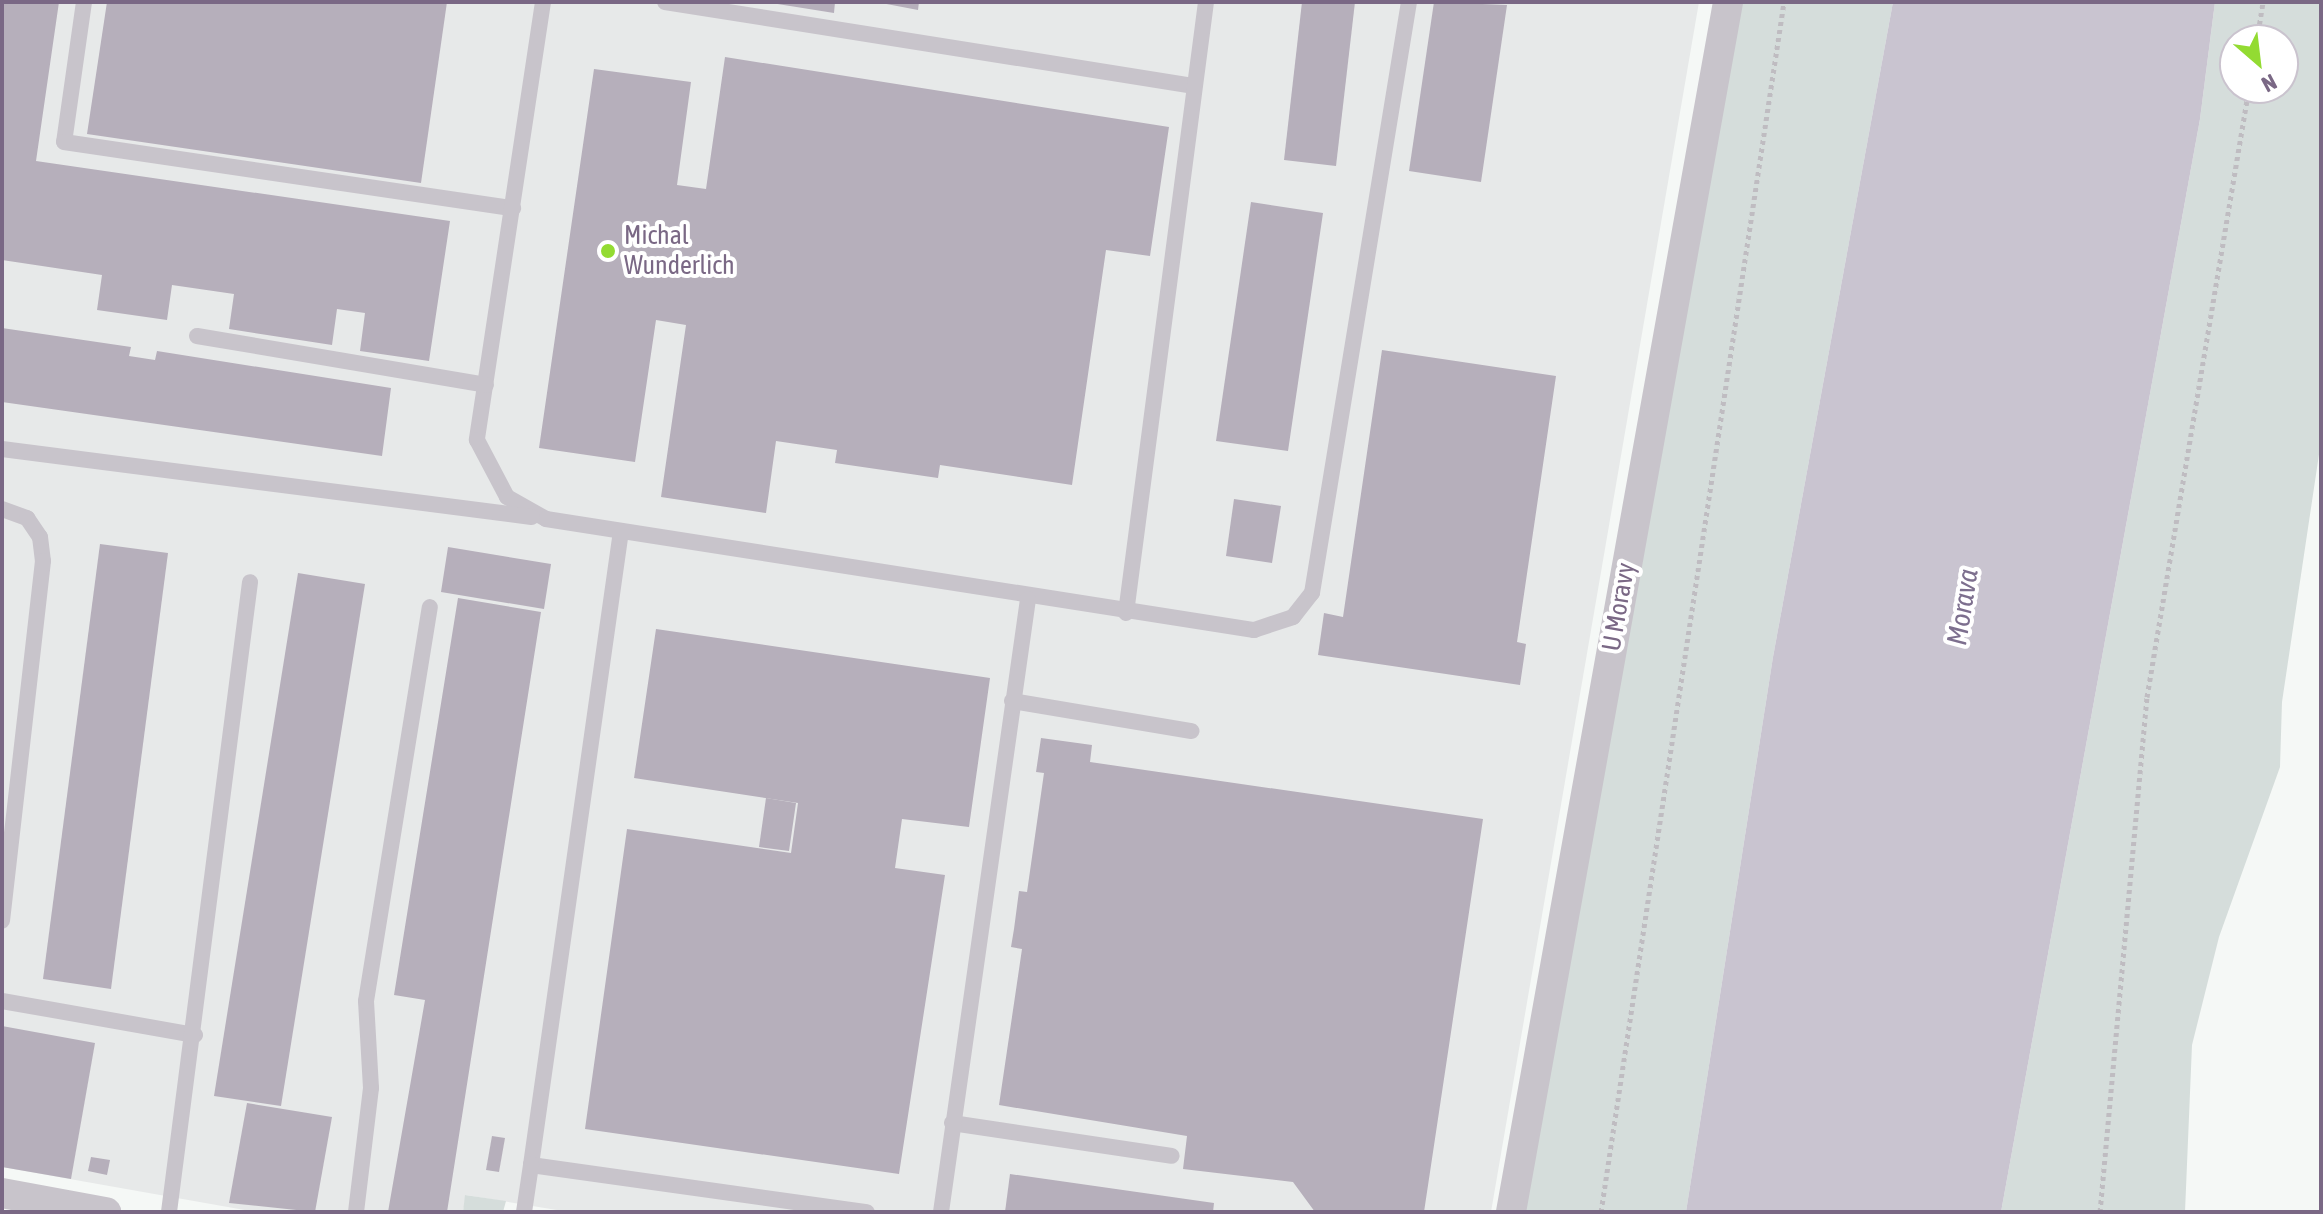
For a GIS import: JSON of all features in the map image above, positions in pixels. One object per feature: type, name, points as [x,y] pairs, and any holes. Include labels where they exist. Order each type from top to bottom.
[{"type":"street","name":"U Moravy","points":[[1511,1212],[1728,2]]},
{"type":"street","points":[[2,1193],[106,1212]]},
{"type":"lane","points":[[84,2],[64,142],[513,208]]},
{"type":"lane","points":[[543,2],[477,440],[483,464],[507,497],[546,519]]},
{"type":"lane","points":[[665,2],[1194,86]]},
{"type":"lane","points":[[1126,613],[1206,2]]},
{"type":"lane","points":[[2,449],[546,519],[1028,599],[1254,630],[1293,617],[1312,593],[1409,2]]},
{"type":"lane","points":[[197,336],[486,385]]},
{"type":"lane","points":[[2,509],[27,518],[40,537],[43,561],[9,821],[2,921]]},
{"type":"lane","points":[[524,1212],[621,531]]},
{"type":"lane","points":[[169,1212],[195,1035],[250,582]]},
{"type":"lane","points":[[941,1212],[1028,599]]},
{"type":"lane","points":[[356,1212],[371,1088],[366,1001],[430,607]]},
{"type":"lane","points":[[1012,701],[1192,731]]},
{"type":"lane","points":[[2,1001],[195,1035]]},
{"type":"lane","points":[[952,1123],[1172,1156]]},
{"type":"lane","points":[[531,1165],[867,1212]]},
{"type":"path","points":[[1601,1212],[1784,2]]},
{"type":"path","points":[[2260,24],[2263,2]]},
{"type":"path","points":[[2100,1212],[2147,697],[2246,104]]},
{"type":"shaded area","points":[[2,2],[1699,2],[1491,1212],[569,1212],[466,1195],[463,1212],[256,1212],[2,1167]]},
{"type":"shaded area","points":[[1735,2],[1893,2],[1773,657],[1686,1212],[1520,1212]]},
{"type":"shaded area","points":[[2215,2],[2321,2],[2321,441],[2282,702],[2280,767],[2219,937],[2192,1045],[2185,1212],[2001,1212],[2200,119]]},
{"type":"shaded area","points":[[465,1195],[506,1201],[503,1212],[463,1212]]},
{"type":"water","name":"Morava","points":[[1893,2],[2215,2],[2200,119],[2001,1212],[1686,1212],[1773,657]]},
{"type":"building","points":[[2,2],[59,2],[36,161],[450,221],[429,361],[360,351],[365,313],[337,309],[332,345],[229,329],[234,294],[172,285],[167,320],[97,310],[102,275],[2,260]]},
{"type":"building","points":[[107,2],[447,2],[421,183],[87,134]]},
{"type":"building","points":[[765,2],[835,2],[834,13]]},
{"type":"building","points":[[876,2],[919,2],[918,10]]},
{"type":"building","points":[[1302,2],[1355,2],[1336,166],[1284,160]]},
{"type":"building","points":[[1434,2],[1507,5],[1481,182],[1409,171]]},
{"type":"building","points":[[725,57],[1169,127],[1150,256],[1106,250],[1072,485],[940,465],[938,478],[835,463],[837,450],[776,441],[766,513],[661,497],[686,325],[656,320],[635,462],[539,448],[594,69],[691,82],[677,185],[706,189]]},
{"type":"building","points":[[1251,202],[1323,213],[1288,451],[1216,441]]},
{"type":"building","points":[[2,328],[131,347],[129,356],[155,360],[157,351],[391,388],[382,456],[2,402]]},
{"type":"building","points":[[1382,350],[1556,376],[1517,642],[1526,644],[1520,685],[1318,655],[1324,613],[1343,617]]},
{"type":"building","points":[[1234,499],[1281,506],[1272,563],[1226,556]]},
{"type":"building","points":[[100,544],[168,553],[111,989],[43,979]]},
{"type":"building","points":[[448,547],[551,564],[544,609],[441,592]]},
{"type":"building","points":[[298,573],[365,584],[281,1106],[214,1096]]},
{"type":"building","points":[[458,598],[541,612],[447,1212],[388,1212],[425,1000],[394,995]]},
{"type":"building","points":[[656,629],[990,678],[969,827],[902,819],[895,868],[945,875],[899,1174],[585,1129],[627,829],[791,853],[798,803],[634,778]]},
{"type":"building","points":[[1041,738],[1092,745],[1090,762],[1483,819],[1424,1212],[1315,1212],[1293,1182],[1183,1169],[1187,1136],[999,1105],[1022,949],[1011,947],[1019,891],[1027,892],[1044,773],[1036,772]]},
{"type":"building","points":[[766,798],[796,803],[789,851],[759,847]]},
{"type":"building","points":[[2,1026],[95,1043],[71,1179],[2,1167]]},
{"type":"building","points":[[247,1103],[332,1117],[315,1212],[229,1203]]},
{"type":"building","points":[[492,1136],[505,1138],[499,1172],[486,1170]]},
{"type":"building","points":[[91,1157],[110,1160],[107,1175],[88,1171]]},
{"type":"building","points":[[1010,1174],[1214,1203],[1213,1212],[1005,1212]]},
{"type":"place","name":"Michal Wunderlich","points":[[608,251]]}]
